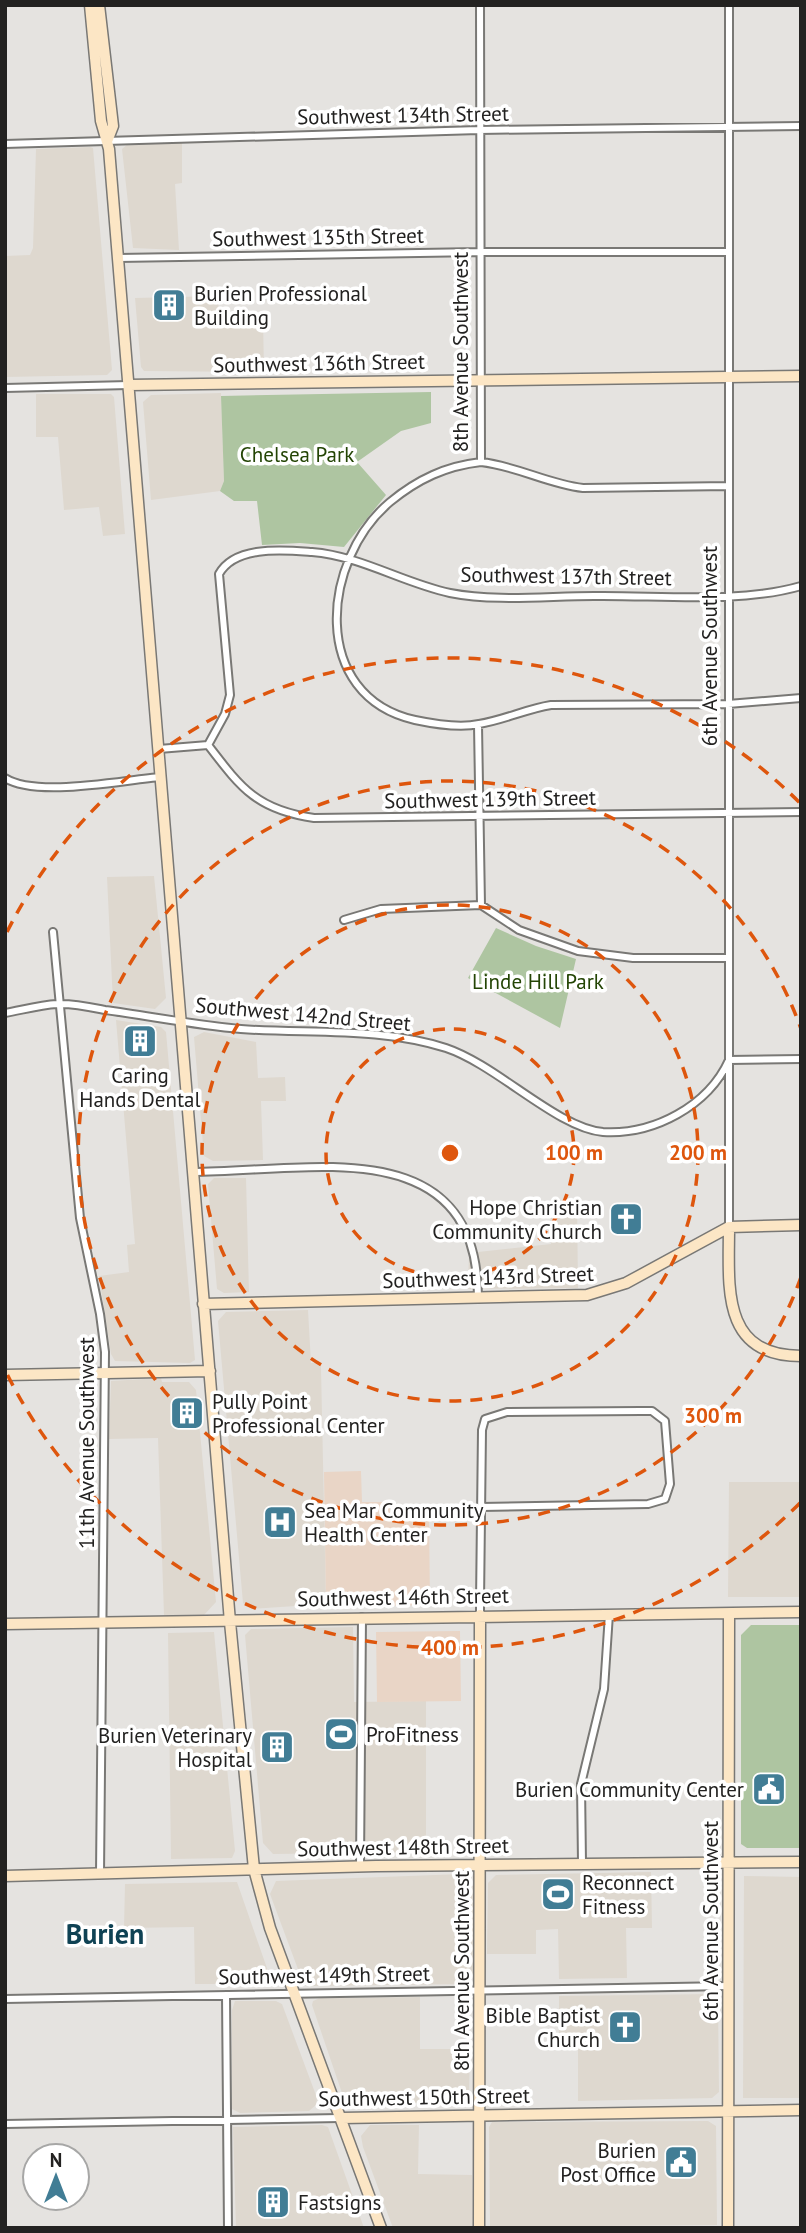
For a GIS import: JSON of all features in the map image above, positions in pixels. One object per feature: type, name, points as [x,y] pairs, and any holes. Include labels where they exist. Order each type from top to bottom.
[{"type":"street","points":[[90,5],[102,121],[108,139],[192,1172],[254,1869],[268,1921],[381,2228]]},
{"type":"street","points":[[99,5],[113,126],[108,139]]},
{"type":"street","name":"8th Avenue Southwest","points":[[478,725],[435,723],[396,714],[366,695],[355,681],[341,654],[335,620],[340,589],[351,559],[368,529],[388,503],[439,471],[481,462],[480,5]]},
{"type":"street","name":"6th Avenue Southwest","points":[[729,5],[729,1287],[734,1316],[750,1339],[769,1353],[801,1356]]},
{"type":"street","name":"Southwest 134th Street","points":[[5,144],[480,130],[801,126]]},
{"type":"street","name":"Southwest 135th Street","points":[[118,258],[729,251]]},
{"type":"street","name":"Southwest 136th Street","points":[[5,388],[801,376]]},
{"type":"street","points":[[481,462],[503,464],[573,487],[729,486]]},
{"type":"street","name":"Southwest 137th Street","points":[[208,745],[225,714],[230,695],[219,574],[229,562],[258,553],[311,552],[351,559],[423,586],[479,597],[730,595],[773,592],[801,586]]},
{"type":"street","points":[[481,905],[478,725],[522,710],[551,705],[728,704],[801,698]]},
{"type":"street","points":[[159,749],[208,745]]},
{"type":"street","name":"Southwest 139th Street","points":[[208,745],[242,789],[274,810],[314,818],[801,812]]},
{"type":"street","points":[[5,778],[18,785],[39,788],[161,777]]},
{"type":"street","points":[[344,920],[381,909],[481,905],[519,930],[578,951],[633,958],[728,958]]},
{"type":"street","name":"11th Avenue Southwest","points":[[53,932],[80,1218],[104,1335],[104,1623],[100,1874]]},
{"type":"street","name":"Southwest 142nd Street","points":[[5,1013],[60,1003],[180,1021],[288,1033],[391,1035],[420,1041],[478,1062],[566,1119],[604,1132],[635,1131],[666,1121],[702,1096],[719,1079],[729,1060]]},
{"type":"street","points":[[729,1060],[801,1059]]},
{"type":"street","points":[[192,1172],[348,1168],[374,1170],[414,1181],[453,1206],[469,1232],[478,1268],[478,1299]]},
{"type":"street","name":"Southwest 143rd Street","points":[[204,1304],[587,1295],[607,1290],[729,1227],[801,1225]]},
{"type":"street","points":[[5,1376],[210,1371]]},
{"type":"street","name":"8th Avenue Southwest","points":[[479,2228],[480,1615],[481,1507],[484,1422],[491,1415],[507,1412],[640,1411],[660,1415],[668,1429],[670,1484],[665,1499],[648,1504],[481,1507]]},
{"type":"street","name":"Southwest 146th Street","points":[[5,1624],[801,1612]]},
{"type":"street","points":[[582,1863],[581,1784],[604,1689],[609,1614]]},
{"type":"street","name":"6th Avenue Southwest","points":[[728,2228],[729,1614]]},
{"type":"street","points":[[360,1866],[362,1617]]},
{"type":"street","name":"Southwest 148th Street","points":[[5,1876],[360,1866],[801,1862]]},
{"type":"street","name":"Southwest 149th Street","points":[[5,1999],[728,1986]]},
{"type":"street","points":[[226,1995],[228,2228]]},
{"type":"street","name":"Southwest 150th Street","points":[[5,2124],[801,2110]]},
{"type":"shaded area","points":[[182,142],[182,183],[175,184],[179,250],[133,248],[122,149],[128,144]]},
{"type":"shaded area","points":[[93,148],[112,370],[107,375],[5,377],[5,256],[30,255],[33,248],[36,149]]},
{"type":"shaded area","points":[[218,296],[219,319],[263,319],[264,372],[144,371],[141,367],[135,298]]},
{"type":"shaded area","points":[[221,393],[224,481],[220,491],[151,500],[143,402],[151,395]]},
{"type":"shaded area","points":[[36,394],[111,394],[114,397],[125,534],[103,536],[99,507],[64,510],[58,437],[36,437]]},
{"type":"shaded area","points":[[154,876],[166,998],[155,1009],[113,1003],[107,877]]},
{"type":"shaded area","points":[[116,1020],[161,1027],[166,1032],[195,1360],[190,1363],[115,1361],[111,1354],[99,1276],[129,1272],[127,1245],[135,1244]]},
{"type":"shaded area","points":[[204,1032],[256,1042],[258,1078],[285,1077],[286,1101],[261,1101],[263,1160],[213,1161],[204,1156],[194,1037]]},
{"type":"shaded area","points":[[214,1178],[246,1178],[249,1292],[224,1293],[217,1289],[208,1184]]},
{"type":"shaded area","points":[[577,1200],[578,1288],[468,1289],[469,1253],[551,1244],[550,1201]]},
{"type":"shaded area","points":[[308,1310],[311,1363],[320,1363],[321,1368],[326,1604],[252,1609],[243,1603],[218,1321],[226,1312]]},
{"type":"shaded area","points":[[161,1378],[162,1382],[189,1382],[196,1390],[216,1602],[204,1615],[164,1615],[158,1438],[109,1439],[111,1381]]},
{"type":"shaded area","points":[[361,1471],[362,1502],[389,1502],[390,1513],[429,1512],[430,1605],[326,1607],[324,1472]]},
{"type":"shaded area","points":[[729,1482],[801,1482],[801,1597],[728,1597]]},
{"type":"shaded area","points":[[353,1627],[354,1702],[426,1701],[426,1852],[273,1854],[263,1843],[245,1635],[251,1629]]},
{"type":"shaded area","points":[[460,1631],[461,1701],[377,1702],[376,1632]]},
{"type":"shaded area","points":[[214,1632],[235,1851],[232,1858],[171,1859],[168,1633]]},
{"type":"shaded area","points":[[651,1872],[652,1928],[626,1928],[627,1978],[559,1979],[558,1929],[536,1930],[536,1954],[487,1954],[488,1883],[496,1875]]},
{"type":"shaded area","points":[[462,1874],[468,1880],[469,1886],[474,1886],[475,1971],[466,1984],[310,1986],[309,1980],[302,1980],[270,1894],[276,1881]]},
{"type":"shaded area","points":[[744,1876],[801,1877],[801,2098],[743,2098]]},
{"type":"shaded area","points":[[237,1882],[269,1974],[262,1984],[195,1984],[194,1927],[124,1928],[125,1884]]},
{"type":"shaded area","points":[[714,1994],[718,2000],[719,2092],[712,2098],[578,2101],[578,2046],[559,2046],[559,1996]]},
{"type":"shaded area","points":[[420,1997],[420,2049],[470,2049],[469,2094],[466,2100],[461,2103],[351,2103],[343,2096],[312,2005],[313,2001],[320,1998]]},
{"type":"shaded area","points":[[235,2001],[276,2001],[282,2004],[317,2098],[316,2105],[309,2111],[240,2113],[232,2109],[232,2010]]},
{"type":"shaded area","points":[[708,2121],[716,2126],[717,2225],[490,2227],[489,2127],[492,2122]]},
{"type":"shaded area","points":[[370,2125],[419,2125],[418,2174],[472,2175],[473,2228],[393,2228],[363,2147],[361,2136]]},
{"type":"shaded area","points":[[233,2127],[328,2127],[364,2228],[236,2228]]},
{"type":"green space","name":"Chelsea Park","points":[[431,392],[431,423],[401,431],[357,462],[386,495],[344,547],[300,543],[262,545],[257,501],[234,501],[220,491],[224,481],[221,396]]},
{"type":"green space","name":"Linde Hill Park","points":[[496,928],[536,946],[576,959],[560,1028],[468,978]]},
{"type":"green space","points":[[751,1625],[801,1625],[801,1848],[747,1848],[741,1844],[741,1635]]},
{"type":"place","name":"Burien Professional Building","points":[[169,305]]},
{"type":"place","name":"Caring Hands Dental","points":[[140,1041]]},
{"type":"place","name":"Hope Christian Community Church","points":[[626,1219]]},
{"type":"place","name":"Pully Point Professional Center","points":[[187,1413]]},
{"type":"place","name":"Sea Mar Community Health Center","points":[[280,1522]]},
{"type":"place","name":"ProFitness","points":[[341,1734]]},
{"type":"place","name":"Burien Veterinary Hospital","points":[[277,1747]]},
{"type":"place","name":"Burien Community Center","points":[[769,1789]]},
{"type":"place","name":"Reconnect Fitness","points":[[558,1894]]},
{"type":"place","name":"Bible Baptist Church","points":[[625,2027]]},
{"type":"place","name":"Burien Post Office","points":[[681,2162]]},
{"type":"place","name":"Fastsigns","points":[[273,2202]]},
{"type":"district","name":"Burien","points":[[105,1933]]}]
